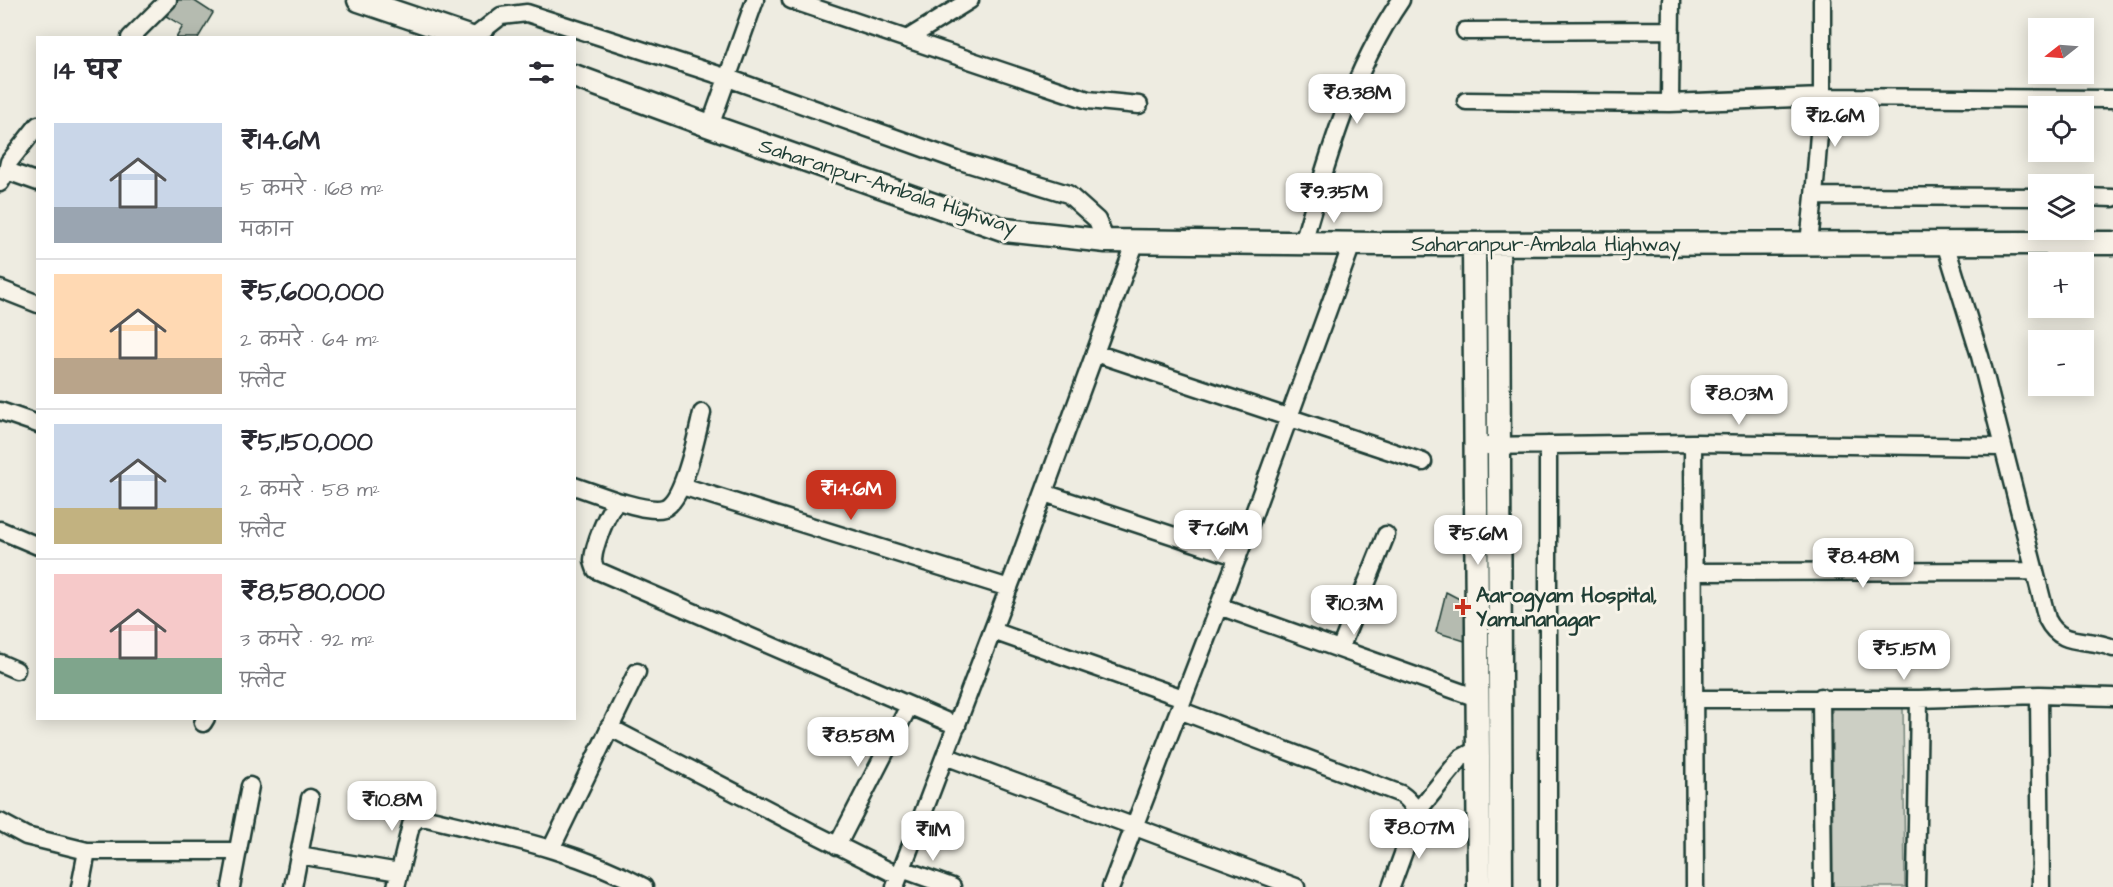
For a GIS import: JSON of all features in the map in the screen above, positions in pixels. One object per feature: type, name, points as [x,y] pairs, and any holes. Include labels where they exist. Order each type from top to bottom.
[{"type":"main road","points":[[359,0],[466,36]]},
{"type":"main road","name":"Saharanpur-Ambala Highway","points":[[576,77],[1005,230],[1106,241],[1352,244],[2113,243]]},
{"type":"main road","points":[[1474,244],[1479,887]]},
{"type":"main road","points":[[1498,244],[1501,887]]},
{"type":"street","points":[[132,36],[168,0]]},
{"type":"street","points":[[710,126],[755,0]]},
{"type":"street","points":[[791,0],[1088,100],[1139,105]]},
{"type":"street","points":[[907,39],[970,0]]},
{"type":"street","points":[[1303,243],[1338,128],[1364,64],[1384,25],[1401,0]]},
{"type":"street","points":[[1670,103],[1671,0]]},
{"type":"street","points":[[1809,243],[1822,97],[1822,0]]},
{"type":"street","points":[[475,36],[501,16],[527,13],[728,78],[957,160],[1068,194],[1097,220],[1106,241]]},
{"type":"street","points":[[1465,31],[1671,30]]},
{"type":"street","points":[[1466,101],[1670,103],[1822,97],[2113,99]]},
{"type":"street","points":[[36,128],[4,169],[36,181]]},
{"type":"street","points":[[1814,196],[2028,197]]},
{"type":"street","points":[[2094,198],[2113,198]]},
{"type":"street","points":[[899,877],[993,631],[1136,242]]},
{"type":"street","points":[[1945,243],[1980,356],[2033,572],[2047,619],[2051,628],[2066,639],[2113,648]]},
{"type":"street","points":[[1111,887],[1238,557],[1352,244]]},
{"type":"street","points":[[0,289],[36,303]]},
{"type":"street","points":[[1095,353],[1423,462]]},
{"type":"street","points":[[0,411],[36,423]]},
{"type":"street","points":[[576,487],[617,501],[649,508],[664,508],[672,502],[682,486],[702,413]]},
{"type":"street","points":[[1475,446],[1693,443],[2002,447]]},
{"type":"street","points":[[1693,443],[1695,887]]},
{"type":"street","points":[[1548,445],[1548,887]]},
{"type":"street","points":[[682,486],[1009,588]]},
{"type":"street","points":[[1044,493],[1238,557]]},
{"type":"street","points":[[617,501],[610,509],[597,544],[593,562],[596,570],[957,726]]},
{"type":"street","points":[[0,530],[36,545]]},
{"type":"street","points":[[1340,649],[1386,535]]},
{"type":"street","points":[[1693,572],[2033,572]]},
{"type":"street","points":[[1219,606],[1477,698]]},
{"type":"street","points":[[993,631],[1181,704],[1401,794],[1411,801],[1416,813],[1391,887]]},
{"type":"street","points":[[0,663],[16,670]]},
{"type":"street","points":[[551,849],[637,672]]},
{"type":"street","points":[[1694,699],[1821,697],[1919,699],[2039,695],[2113,697]]},
{"type":"street","points":[[2039,695],[2041,887]]},
{"type":"street","points":[[1821,697],[1823,887]]},
{"type":"street","points":[[1916,887],[1919,699]]},
{"type":"street","points":[[837,846],[909,705]]},
{"type":"street","points":[[609,727],[899,877],[952,887]]},
{"type":"street","points":[[1416,813],[1461,758],[1478,749]]},
{"type":"street","points":[[945,756],[1296,887]]},
{"type":"street","points":[[231,887],[250,786]]},
{"type":"street","points":[[293,887],[310,798]]},
{"type":"street","points":[[299,855],[398,880],[411,825],[418,818],[427,818],[551,849],[614,871],[644,887]]},
{"type":"street","points":[[0,822],[26,836],[87,851],[237,851]]},
{"type":"street","points":[[80,887],[87,851]]},
{"type":"shaded area","points":[[1832,707],[1903,707],[1905,887],[1833,887]]},
{"type":"building","points":[[176,0],[193,0],[213,13],[199,36],[177,36],[183,26],[166,16]]},
{"type":"building","points":[[1446,592],[1473,606],[1474,644],[1436,632]]},
{"type":"place","name":"Aarogyam Hospital, Yamunanagar","points":[[1463,607]]}]
